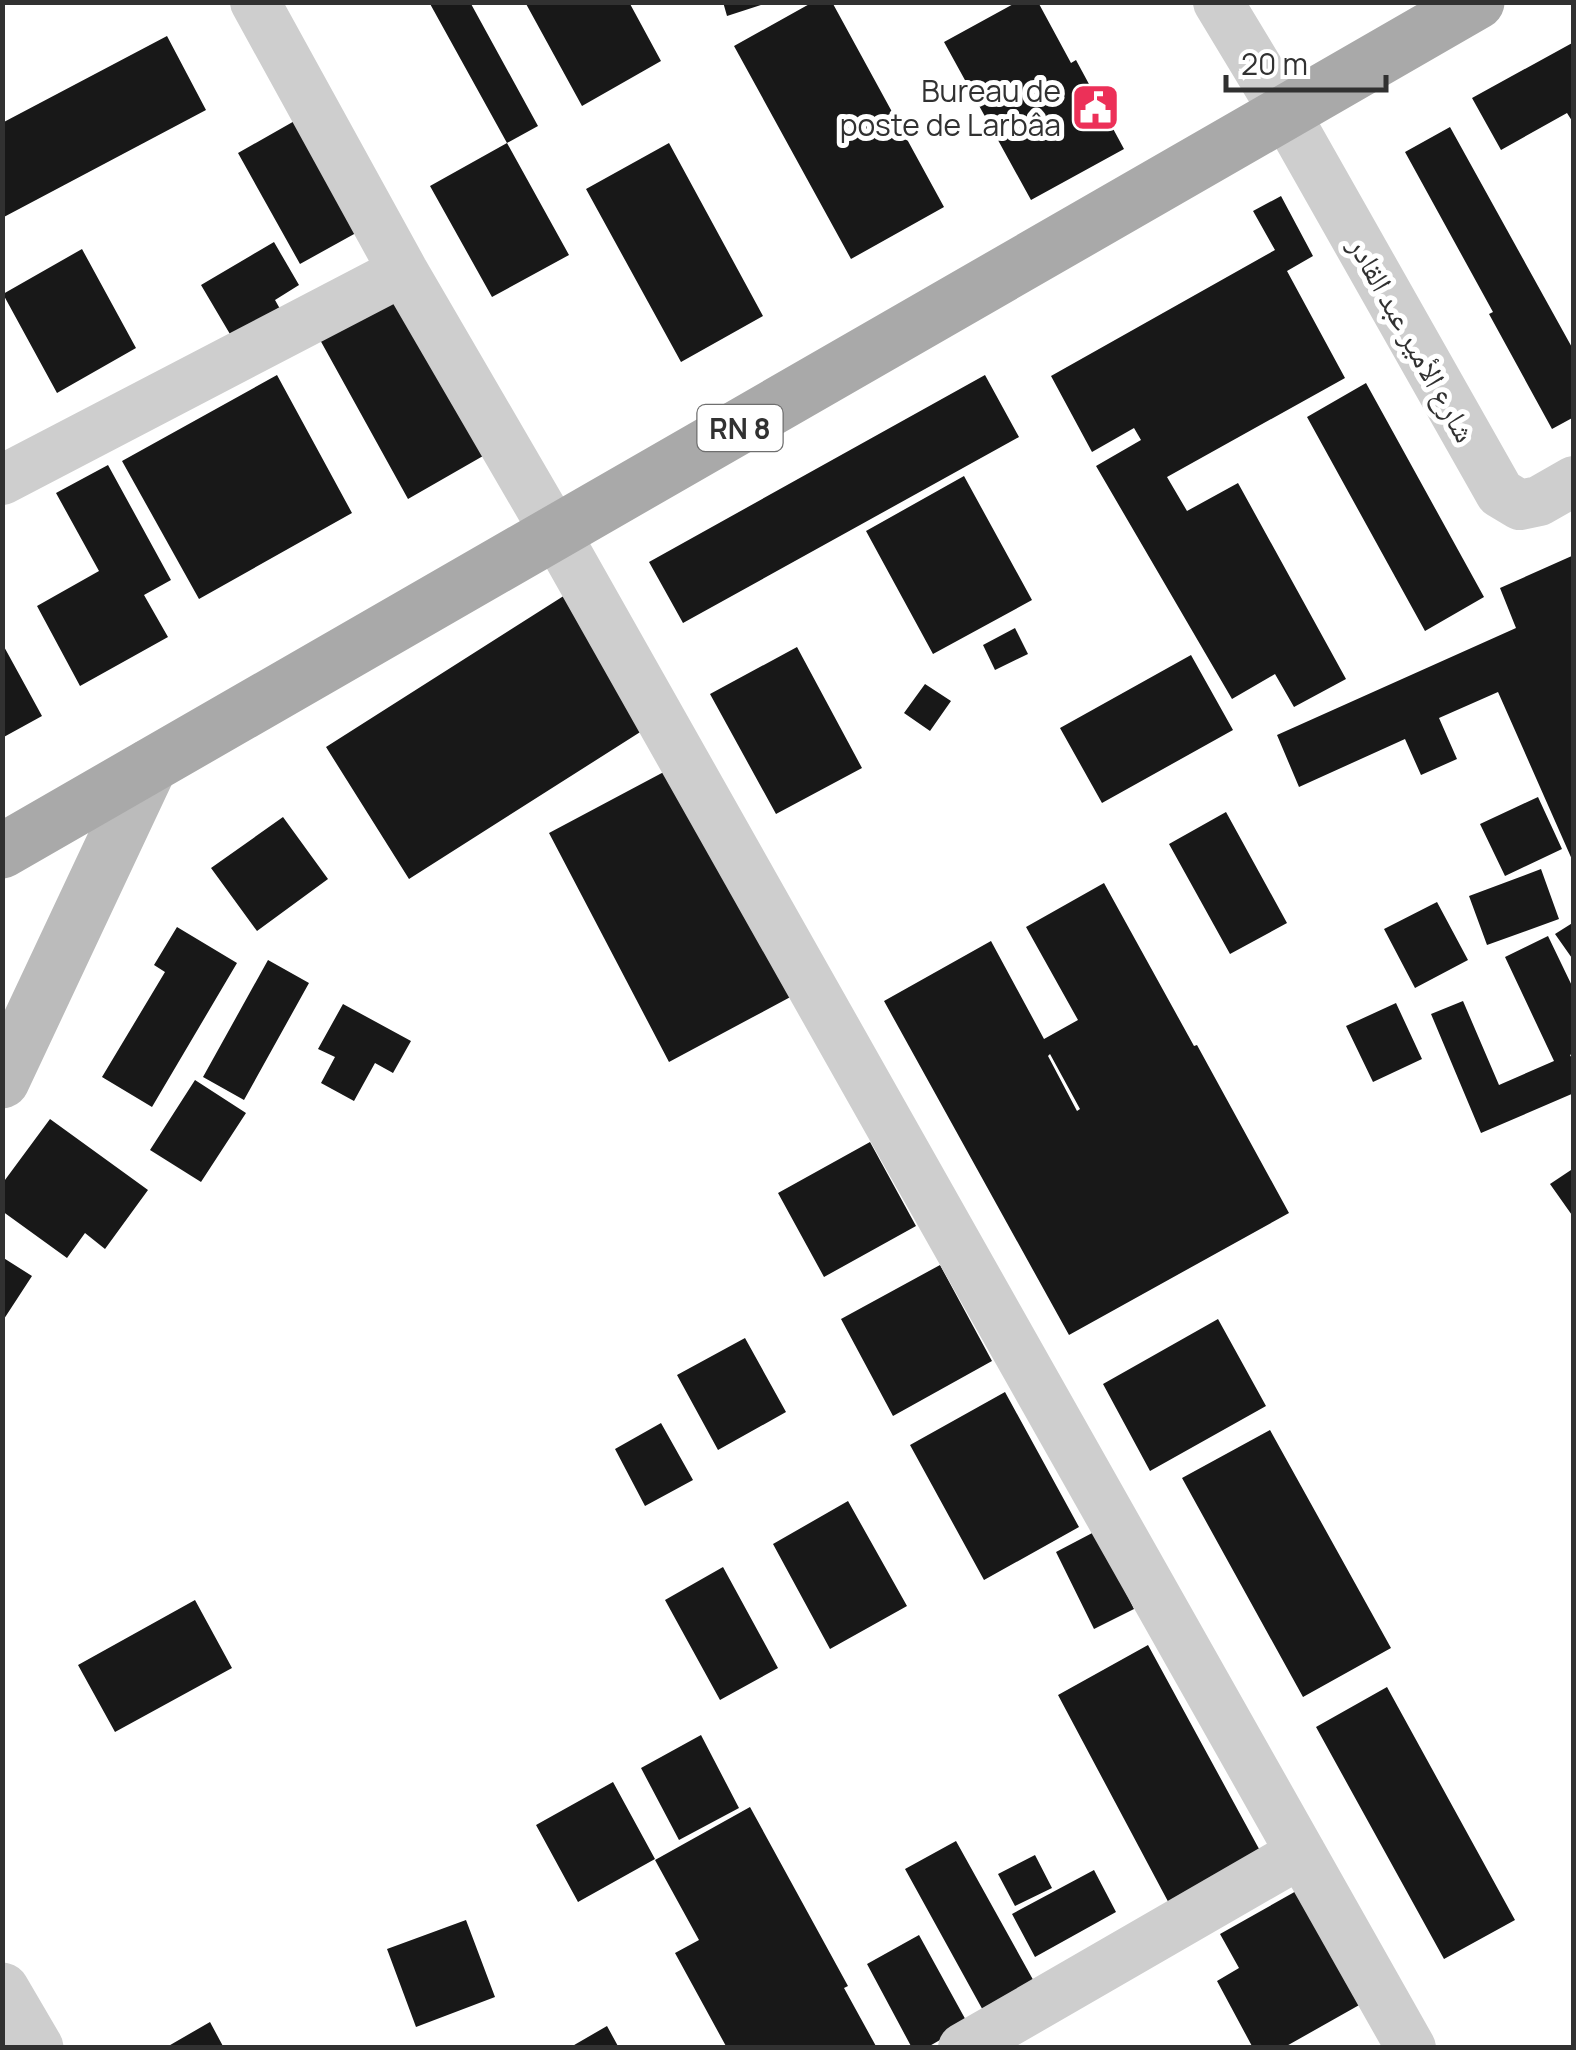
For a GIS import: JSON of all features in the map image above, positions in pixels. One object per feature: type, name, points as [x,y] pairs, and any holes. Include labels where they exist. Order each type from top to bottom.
[{"type":"main road","name":"RN 8","points":[[2,851],[1477,2]]},
{"type":"main road","points":[[2,1081],[150,766]]},
{"type":"street","points":[[255,2],[403,271],[556,534],[1411,2048]]},
{"type":"street","points":[[1218,2],[1285,112]]},
{"type":"street","name":"شارع الأمير عبد القادر","points":[[1285,112],[1500,493],[1520,505],[1540,501],[1574,482]]},
{"type":"street","points":[[2,480],[403,271]]},
{"type":"street","points":[[963,2048],[1301,1852]]},
{"type":"street","points":[[2,1990],[36,2048]]},
{"type":"building","points":[[429,2],[470,2],[538,126],[507,143]]},
{"type":"building","points":[[525,2],[629,2],[661,61],[582,106]]},
{"type":"building","points":[[723,2],[767,2],[767,3],[727,16]]},
{"type":"building","points":[[813,2],[832,2],[944,207],[851,259],[734,46]]},
{"type":"building","points":[[1017,2],[1038,2],[1071,63],[1076,60],[1124,149],[1031,200],[944,42]]},
{"type":"building","points":[[167,36],[206,110],[2,218],[2,123]]},
{"type":"building","points":[[1574,42],[1574,124],[1567,113],[1501,150],[1472,98]]},
{"type":"building","points":[[319,107],[383,218],[300,264],[238,153]]},
{"type":"building","points":[[1450,127],[1574,351],[1574,417],[1552,429],[1405,152]]},
{"type":"building","points":[[507,143],[569,255],[492,297],[430,186]]},
{"type":"building","points":[[669,143],[763,316],[681,362],[586,189]]},
{"type":"building","points":[[1281,196],[1313,256],[1287,271],[1345,378],[1167,477],[1187,511],[1238,483],[1346,679],[1294,707],[1275,674],[1232,699],[1096,466],[1141,440],[1134,428],[1092,452],[1051,376],[1275,250],[1253,211]]},
{"type":"building","points":[[274,242],[299,285],[275,300],[288,323],[240,351],[201,285]]},
{"type":"building","points":[[82,249],[136,348],[57,393],[3,294]]},
{"type":"building","points":[[395,296],[483,456],[408,499],[319,338]]},
{"type":"building","points":[[277,375],[352,513],[199,599],[122,461]]},
{"type":"building","points":[[985,375],[1019,437],[683,623],[649,562]]},
{"type":"building","points":[[1366,383],[1484,597],[1425,631],[1307,417]]},
{"type":"building","points":[[108,465],[171,580],[144,595],[168,637],[80,686],[37,606],[99,571],[56,493]]},
{"type":"building","points":[[964,476],[1032,600],[933,654],[866,531]]},
{"type":"building","points":[[1574,555],[1574,864],[1498,692],[1439,718],[1457,759],[1421,775],[1405,739],[1299,787],[1277,735],[1516,628],[1500,588]]},
{"type":"building","points":[[573,590],[656,722],[409,879],[326,747]]},
{"type":"building","points":[[1015,628],[1028,654],[995,670],[983,645]]},
{"type":"building","points":[[2,643],[42,716],[2,738]]},
{"type":"building","points":[[797,647],[862,768],[776,814],[710,694]]},
{"type":"building","points":[[1191,655],[1233,730],[1102,803],[1060,728]]},
{"type":"building","points":[[925,684],[951,701],[930,731],[904,713]]},
{"type":"building","points":[[675,766],[796,994],[669,1062],[549,833]]},
{"type":"building","points":[[1538,797],[1562,849],[1505,876],[1480,824]]},
{"type":"building","points":[[1226,812],[1287,923],[1230,954],[1169,844]]},
{"type":"building","points":[[283,817],[328,879],[257,931],[211,868]]},
{"type":"building","points":[[1541,869],[1559,919],[1487,945],[1469,896]]},
{"type":"building","points":[[1104,883],[1289,1213],[1069,1335],[884,1001],[991,941],[1044,1039],[1078,1020],[1026,927]],"holes":[[[1050,1054],[1080,1109],[1077,1111]]]},
{"type":"building","points":[[1437,902],[1468,960],[1415,988],[1384,929]]},
{"type":"building","points":[[1574,922],[1574,961],[1555,934]]},
{"type":"building","points":[[177,927],[237,963],[152,1107],[102,1077],[165,972],[154,965]]},
{"type":"building","points":[[1548,936],[1574,990],[1574,1053],[1570,1055],[1574,1062],[1574,1093],[1481,1133],[1431,1014],[1463,1001],[1499,1085],[1554,1061],[1505,957]]},
{"type":"building","points":[[268,960],[309,983],[244,1100],[203,1077]]},
{"type":"building","points":[[1396,1003],[1422,1059],[1373,1082],[1346,1026]]},
{"type":"building","points":[[343,1004],[411,1041],[393,1073],[375,1063],[354,1101],[321,1083],[335,1057],[318,1049]]},
{"type":"building","points":[[195,1080],[246,1113],[201,1182],[150,1150]]},
{"type":"building","points":[[50,1119],[148,1190],[105,1249],[85,1233],[67,1258],[2,1211],[2,1184]]},
{"type":"building","points":[[870,1142],[916,1226],[824,1277],[778,1193]]},
{"type":"building","points":[[1574,1168],[1574,1218],[1550,1184]]},
{"type":"building","points":[[2,1257],[32,1276],[2,1322]]},
{"type":"building","points":[[940,1265],[992,1361],[893,1416],[841,1319]]},
{"type":"building","points":[[1218,1319],[1266,1406],[1150,1471],[1103,1384]]},
{"type":"building","points":[[745,1338],[786,1412],[718,1450],[677,1375]]},
{"type":"building","points":[[1005,1392],[1079,1527],[984,1580],[910,1445]]},
{"type":"building","points":[[661,1423],[693,1480],[645,1506],[615,1449]]},
{"type":"building","points":[[1270,1430],[1391,1648],[1303,1697],[1182,1478]]},
{"type":"building","points":[[848,1501],[907,1606],[830,1649],[773,1544]]},
{"type":"building","points":[[1096,1531],[1134,1609],[1094,1629],[1056,1552]]},
{"type":"building","points":[[723,1567],[778,1668],[720,1700],[665,1600]]},
{"type":"building","points":[[195,1600],[232,1668],[115,1732],[78,1665]]},
{"type":"building","points":[[1148,1645],[1264,1858],[1172,1909],[1058,1695]]},
{"type":"building","points":[[1387,1687],[1515,1920],[1444,1959],[1316,1727]]},
{"type":"building","points":[[701,1735],[739,1808],[679,1840],[641,1768]]},
{"type":"building","points":[[613,1782],[655,1859],[578,1902],[536,1825]]},
{"type":"building","points":[[750,1807],[848,1986],[844,1988],[877,2048],[727,2048],[675,1953],[699,1940],[655,1860]]},
{"type":"building","points":[[956,1841],[1036,1985],[985,2014],[905,1869]]},
{"type":"building","points":[[1035,1855],[1052,1888],[1015,1906],[998,1874]]},
{"type":"building","points":[[1094,1870],[1116,1912],[1035,1957],[1012,1914]]},
{"type":"building","points":[[1298,1890],[1361,2004],[1283,2048],[1253,2048],[1217,1981],[1239,1968],[1220,1934]]},
{"type":"building","points":[[466,1920],[495,1997],[416,2027],[387,1949]]},
{"type":"building","points":[[919,1935],[968,2024],[926,2048],[912,2048],[867,1964]]},
{"type":"building","points":[[210,2022],[224,2048],[165,2048]]},
{"type":"building","points":[[607,2026],[619,2048],[569,2048]]},
{"type":"place","name":"Bureau de poste de Larbâa","points":[[1096,107]]}]
